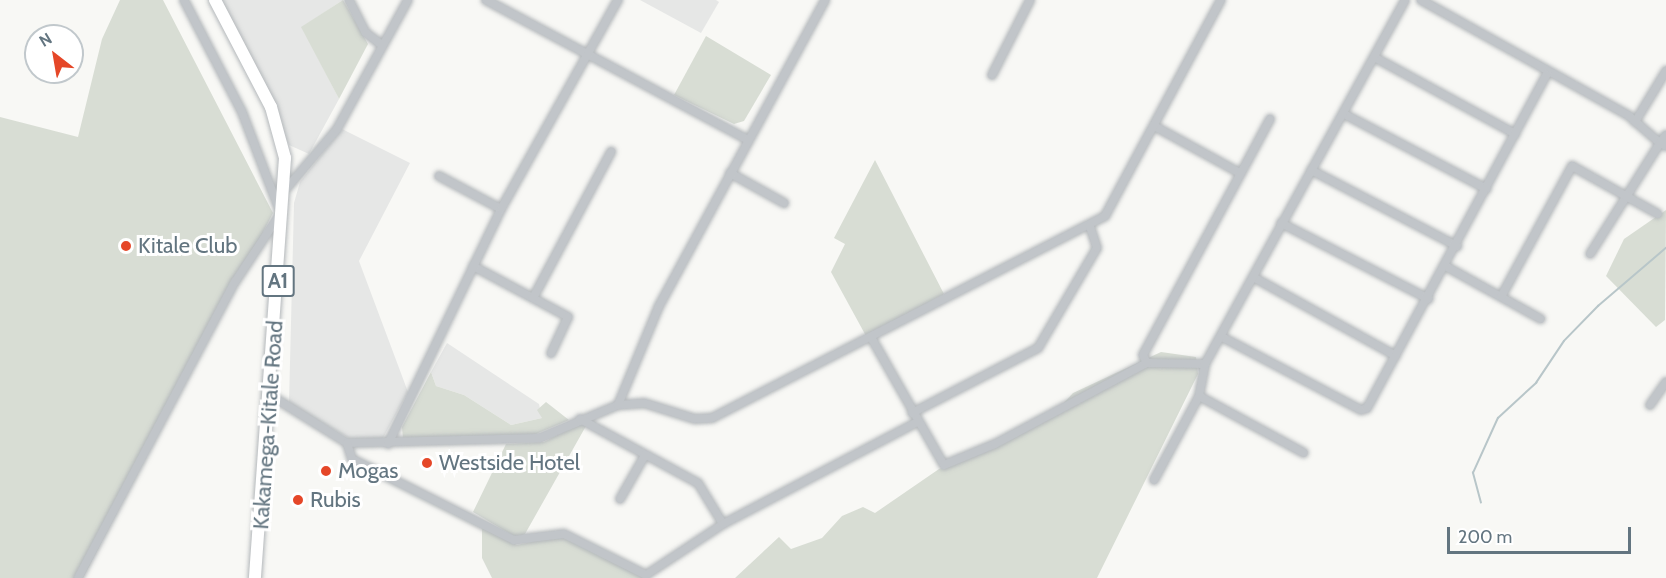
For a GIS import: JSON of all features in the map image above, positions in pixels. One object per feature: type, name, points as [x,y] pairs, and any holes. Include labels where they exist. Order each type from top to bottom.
[{"type":"highway","name":"Kakamega-Kitale Road","points":[[215,0],[275,119],[286,189],[255,578]]},
{"type":"street","points":[[78,578],[235,282],[283,209],[242,112],[183,0]]},
{"type":"street","points":[[350,0],[366,33],[382,45]]},
{"type":"street","points":[[286,189],[337,129],[408,0]]},
{"type":"street","points":[[486,0],[748,140]]},
{"type":"street","points":[[388,444],[501,209],[618,0]]},
{"type":"street","points":[[618,405],[659,306],[825,0]]},
{"type":"street","points":[[992,75],[1030,0]]},
{"type":"street","points":[[270,395],[347,443],[532,440],[618,405],[653,403],[704,420],[872,339],[1090,226],[1108,212],[1221,0]]},
{"type":"street","points":[[1154,480],[1199,396],[1204,364],[1222,337],[1281,223],[1344,114],[1405,0]]},
{"type":"street","points":[[1421,0],[1546,74],[1635,122],[1664,141],[1625,196],[1590,254]]},
{"type":"street","points":[[1374,57],[1515,134]]},
{"type":"street","points":[[1635,122],[1666,71]]},
{"type":"street","points":[[1222,337],[1361,410],[1396,356],[1447,267],[1546,74]]},
{"type":"street","points":[[1344,114],[1487,189]]},
{"type":"street","points":[[1147,363],[1143,355],[1270,119]]},
{"type":"street","points":[[1154,126],[1240,173]]},
{"type":"street","points":[[533,298],[611,152]]},
{"type":"street","points":[[1502,295],[1572,166],[1658,214]]},
{"type":"street","points":[[1311,170],[1457,246]]},
{"type":"street","points":[[730,173],[784,203]]},
{"type":"street","points":[[439,176],[501,209]]},
{"type":"street","points":[[1281,223],[1429,299]]},
{"type":"street","points":[[912,413],[1038,348],[1097,248],[1090,226]]},
{"type":"street","points":[[473,266],[568,317],[551,353]]},
{"type":"street","points":[[1447,267],[1502,295],[1541,319]]},
{"type":"street","points":[[1253,277],[1396,356]]},
{"type":"street","points":[[872,339],[917,422],[944,465],[1147,363],[1204,364]]},
{"type":"street","points":[[1650,405],[1666,382]]},
{"type":"street","points":[[1199,396],[1304,453]]},
{"type":"street","points":[[580,419],[701,485],[723,524]]},
{"type":"street","points":[[347,443],[352,459],[514,540],[564,534],[646,575],[723,524],[917,422]]},
{"type":"street","points":[[620,499],[645,455]]},
{"type":"shaded area","points":[[120,0],[163,0],[273,213],[83,578],[0,578],[0,117],[78,137],[102,39]]},
{"type":"shaded area","points":[[222,0],[343,0],[302,27],[339,99],[309,154],[289,145]]},
{"type":"shaded area","points":[[343,0],[368,44],[339,99],[301,27]]},
{"type":"shaded area","points":[[640,0],[716,0],[719,2],[701,33]]},
{"type":"shaded area","points":[[706,36],[771,75],[744,121],[734,124],[674,95]]},
{"type":"shaded area","points":[[342,129],[410,163],[359,261],[408,392],[383,438],[357,443],[289,403],[294,203],[300,182]]},
{"type":"shaded area","points":[[875,160],[944,294],[866,336],[831,272],[845,244],[834,238]]},
{"type":"shaded area","points":[[1666,210],[1665,320],[1656,327],[1606,276],[1624,239]]},
{"type":"shaded area","points":[[447,343],[539,404],[542,418],[511,425],[464,395],[436,386],[431,372]]},
{"type":"shaded area","points":[[1161,352],[1196,357],[1198,374],[1097,578],[735,578],[779,537],[791,549],[822,538],[842,516],[863,507],[875,513],[939,469],[1050,418],[1073,393]]},
{"type":"shaded area","points":[[431,372],[436,386],[464,395],[511,425],[542,418],[537,410],[546,402],[569,420],[531,436],[403,439],[402,427]]},
{"type":"shaded area","points":[[580,423],[586,426],[525,534],[517,538],[473,512],[506,444],[544,442]]},
{"type":"shaded area","points":[[482,528],[517,545],[560,536],[645,578],[492,578],[482,558]]},
{"type":"waterway","points":[[1481,503],[1473,473],[1498,418],[1536,383],[1564,341],[1598,306],[1666,248]]},
{"type":"place","name":"Kitale Club","points":[[126,246]]},
{"type":"place","name":"Westside Hotel","points":[[427,463]]},
{"type":"place","name":"Mogas","points":[[326,471]]},
{"type":"place","name":"Rubis","points":[[298,500]]}]
